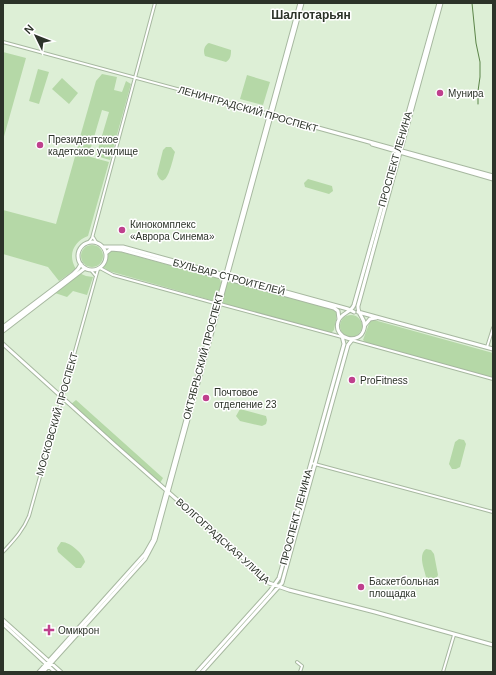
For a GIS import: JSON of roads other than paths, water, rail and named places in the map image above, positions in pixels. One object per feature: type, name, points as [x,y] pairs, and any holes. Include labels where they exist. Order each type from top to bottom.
[{"type":"main road","name":"ОКТЯБРЬСКИЙ ПРОСПЕКТ","points":[[39,672],[49,663],[145,554],[153,540],[301,3]]},
{"type":"main road","name":"ПРОСПЕКТ ЛЕНИНА","points":[[354,312],[358,306],[440,3]]},
{"type":"main road","name":"ЛЕНИНГРАДСКИЙ ПРОСПЕКТ","points":[[271,115],[493,178]]},
{"type":"main road","name":"ПРОСПЕКТ ЛЕНИНА","points":[[354,312],[354,305],[399,152]]},
{"type":"main road","points":[[89,242],[96,242],[103,247],[106,253],[105,261],[99,268],[91,270],[85,268],[81,264],[78,257],[82,246],[89,242]]},
{"type":"main road","name":"БУЛЬВАР СТРОИТЕЛЕЙ","points":[[103,247],[123,248],[334,308],[338,311],[339,319]]},
{"type":"main road","name":"БУЛЬВАР СТРОИТЕЛЕЙ","points":[[106,253],[110,250],[118,250],[226,277],[487,348]]},
{"type":"main road","points":[[3,327],[73,274],[81,264]]},
{"type":"main road","points":[[3,331],[85,268]]},
{"type":"main road","points":[[354,312],[364,320],[365,327],[360,336],[347,338],[337,327],[339,319],[344,314],[354,312]]},
{"type":"main road","name":"БУЛЬВАР СТРОИТЕЛЕЙ","points":[[365,327],[370,319],[375,318],[493,349]]},
{"type":"main road","name":"ПРОСПЕКТ ЛЕНИНА","points":[[202,672],[279,587],[284,577],[344,344],[347,338]]},
{"type":"main road","name":"ПРОСПЕКТ ЛЕНИНА","points":[[197,672],[275,586],[280,576],[348,344],[347,338]]},
{"type":"main road","name":"ВОЛГОГРАДСКАЯ УЛИЦА","points":[[3,344],[242,556],[267,582],[275,586],[382,613],[493,645]]},
{"type":"main road","points":[[3,620],[49,663],[55,672]]},
{"type":"main road","points":[[3,624],[61,672]]},
{"type":"main road","name":"ОКТЯБРЬСКИЙ ПРОСПЕКТ","points":[[43,672],[49,663]]},
{"type":"street","points":[[89,242],[92,236],[155,3]]},
{"type":"street","name":"ЛЕНИНГРАДСКИЙ ПРОСПЕКТ","points":[[3,42],[271,115]]},
{"type":"street","points":[[92,236],[96,242]]},
{"type":"street","points":[[99,268],[113,275],[493,379]]},
{"type":"street","name":"МОСКОВСКИЙ ПРОСПЕКТ","points":[[3,552],[18,536],[29,516],[95,276],[99,268]]},
{"type":"street","points":[[91,270],[95,276]]},
{"type":"street","points":[[487,348],[493,328]]},
{"type":"street","points":[[313,463],[493,512]]},
{"type":"street","points":[[443,672],[454,634]]},
{"type":"street","points":[[297,662],[302,666],[300,672]]},
{"type":"waterway","points":[[472,3],[476,43],[480,62],[478,104]]},
{"type":"place","name":"Мунира","points":[[440,93]]},
{"type":"place","name":"Президентское кадетское училище","points":[[40,145]]},
{"type":"place","name":"Кинокомплекс «Аврора Синема»","points":[[122,230]]},
{"type":"place","name":"ProFitness","points":[[352,380]]},
{"type":"place","name":"Почтовое отделение 23","points":[[206,398]]},
{"type":"place","name":"Баскетбольная площадка","points":[[361,587]]},
{"type":"place","name":"Омикрон","points":[[49,630]]},
{"type":"district","name":"Шалготарьян","points":[[311,15]]}]
